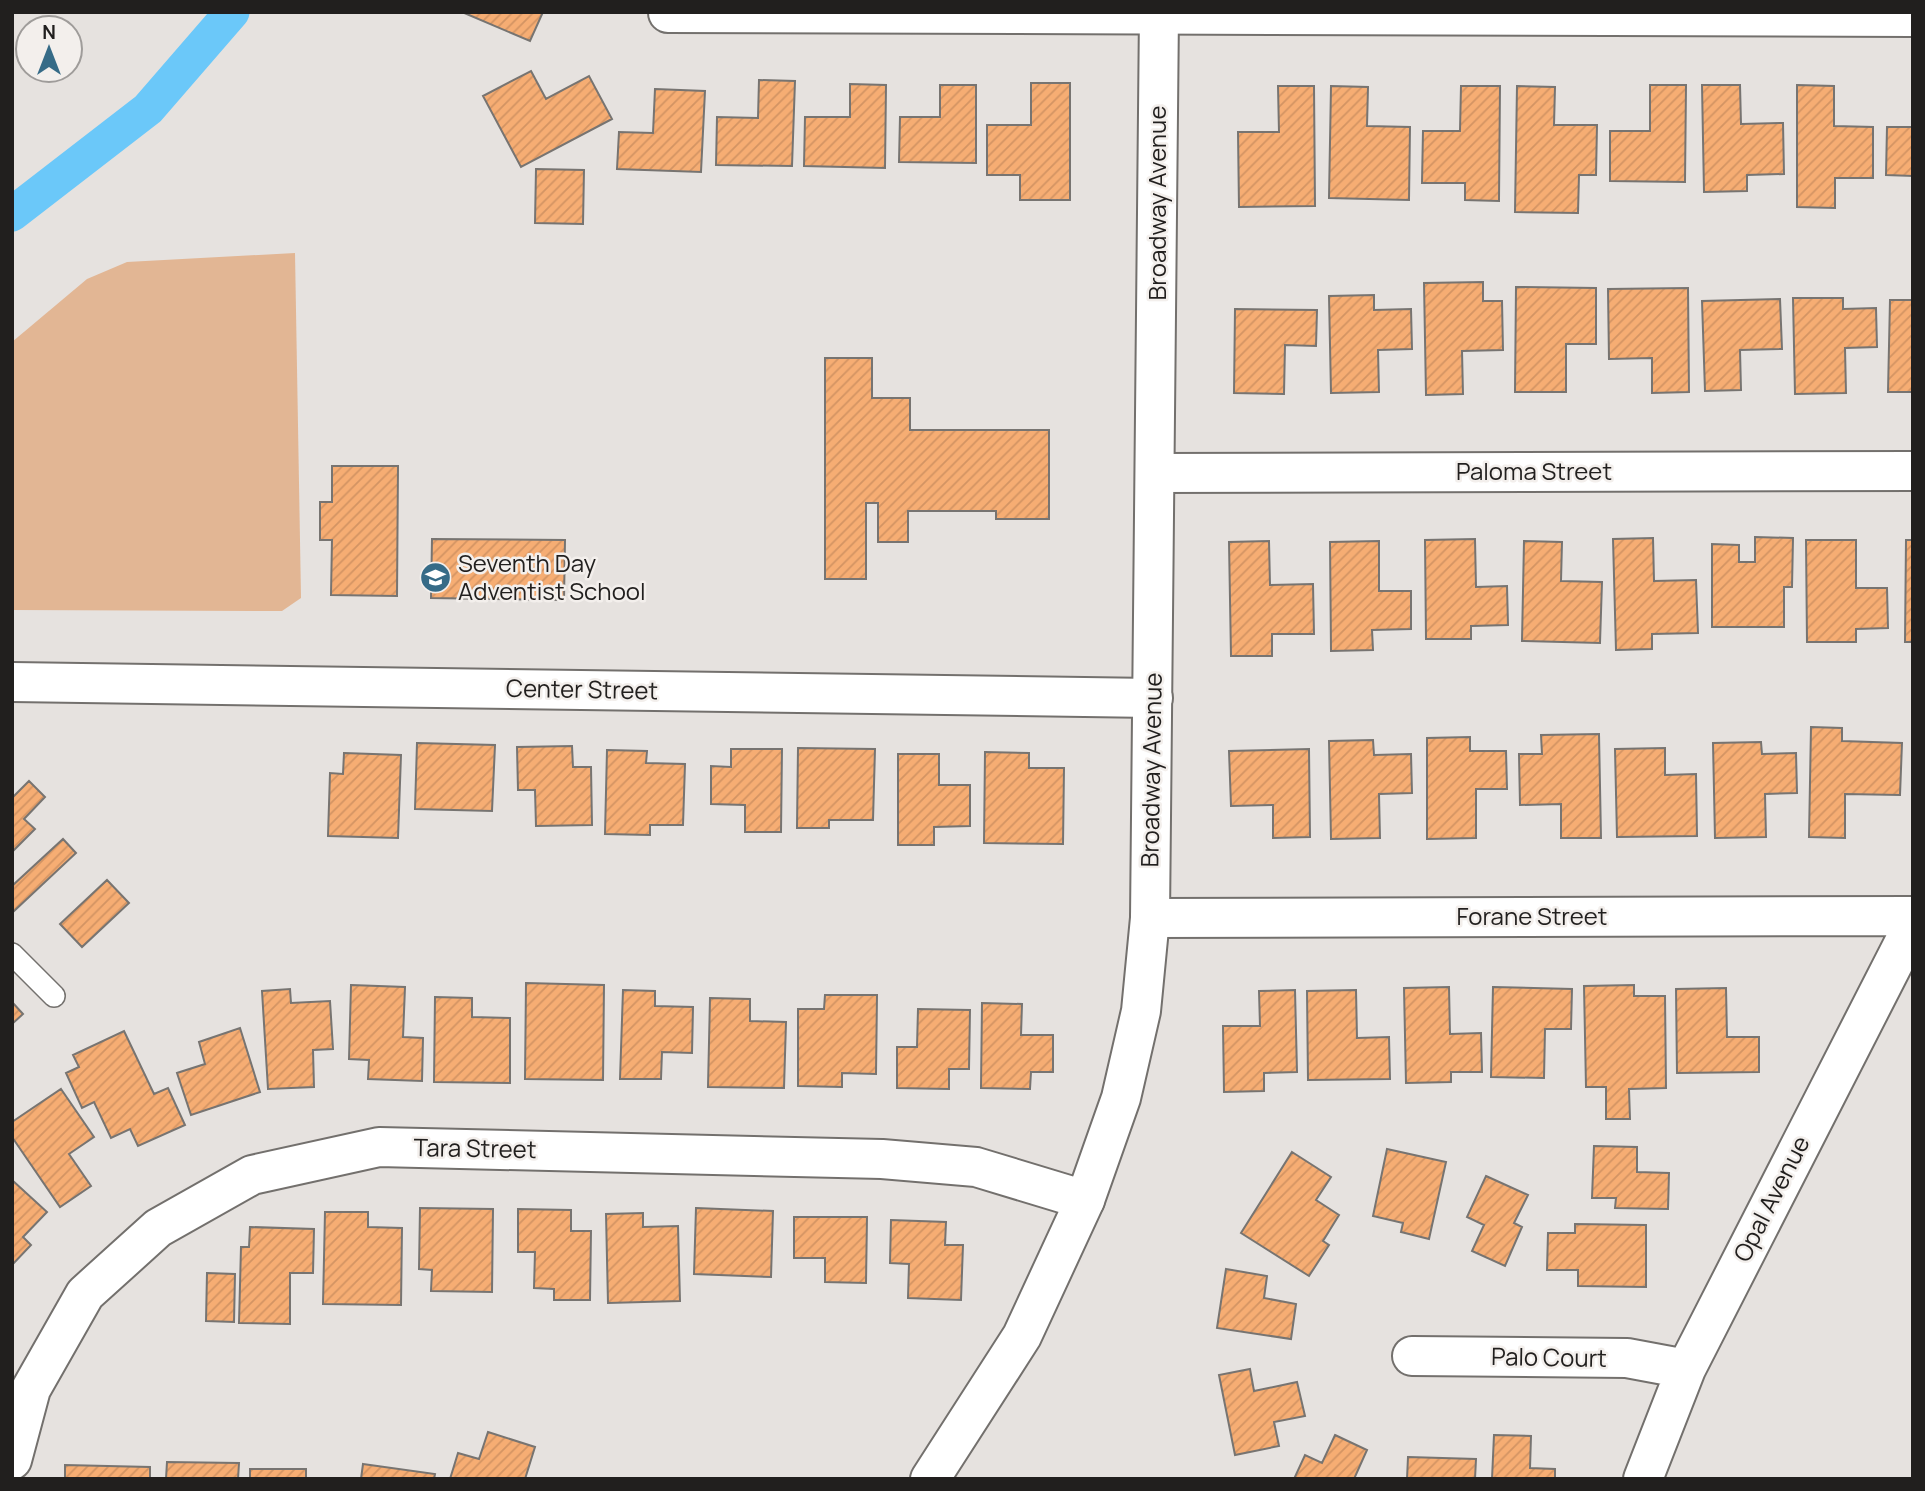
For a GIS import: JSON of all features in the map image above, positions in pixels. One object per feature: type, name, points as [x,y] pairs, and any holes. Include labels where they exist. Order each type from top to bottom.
[{"type":"street","points":[[668,13],[1913,17]]},
{"type":"street","name":"Broadway Avenue","points":[[930,1479],[1023,1336],[1085,1200],[1121,1098],[1141,1011],[1150,918],[1159,15]]},
{"type":"street","name":"Paloma Street","points":[[1156,473],[1913,471]]},
{"type":"street","name":"Center Street","points":[[12,682],[1153,698]]},
{"type":"street","name":"Forane Street","points":[[1150,918],[1913,916]]},
{"type":"street","name":"Opal Avenue","points":[[1643,1479],[1686,1369],[1913,925]]},
{"type":"street","name":"Tara Street","points":[[12,1460],[31,1389],[85,1294],[158,1228],[252,1175],[379,1147],[882,1159],[976,1167],[1085,1200]]},
{"type":"street","name":"Palo Court","points":[[1412,1356],[1627,1359],[1686,1369]]},
{"type":"lane","points":[[12,954],[54,996]]},
{"type":"shaded area","points":[[295,253],[301,598],[282,611],[12,610],[12,342],[87,279],[127,262]]},
{"type":"building","points":[[462,12],[543,12],[530,41]]},
{"type":"building","points":[[531,71],[546,99],[589,76],[612,119],[521,167],[483,96]]},
{"type":"building","points":[[759,80],[795,81],[792,166],[716,165],[717,117],[758,118]]},
{"type":"building","points":[[1031,83],[1070,83],[1070,200],[1020,200],[1020,175],[987,175],[987,125],[1031,125]]},
{"type":"building","points":[[850,84],[886,85],[885,168],[804,166],[805,117],[850,117]]},
{"type":"building","points":[[940,85],[976,85],[976,163],[899,162],[900,117],[940,117]]},
{"type":"building","points":[[1650,85],[1686,85],[1685,182],[1610,181],[1610,131],[1650,131]]},
{"type":"building","points":[[1702,85],[1740,85],[1741,124],[1783,123],[1784,174],[1747,175],[1747,191],[1704,192]]},
{"type":"building","points":[[1797,85],[1834,86],[1834,126],[1873,127],[1873,178],[1835,178],[1835,208],[1797,207]]},
{"type":"building","points":[[1278,86],[1314,86],[1315,206],[1239,207],[1238,132],[1279,132]]},
{"type":"building","points":[[1331,86],[1368,87],[1367,126],[1410,127],[1409,200],[1329,198]]},
{"type":"building","points":[[1461,86],[1500,86],[1499,201],[1465,200],[1465,183],[1422,183],[1423,131],[1460,131]]},
{"type":"building","points":[[1517,86],[1555,87],[1554,125],[1597,125],[1596,175],[1579,175],[1578,213],[1515,212]]},
{"type":"building","points":[[655,89],[705,91],[701,172],[617,169],[619,132],[653,133]]},
{"type":"building","points":[[1887,127],[1913,127],[1913,176],[1886,175]]},
{"type":"building","points":[[536,169],[584,170],[583,224],[535,223]]},
{"type":"building","points":[[1483,282],[1483,301],[1502,301],[1503,350],[1462,351],[1463,394],[1426,395],[1424,283]]},
{"type":"building","points":[[1516,287],[1596,288],[1596,344],[1566,344],[1566,392],[1515,392]]},
{"type":"building","points":[[1688,288],[1689,392],[1652,393],[1652,358],[1609,359],[1608,289]]},
{"type":"building","points":[[1912,289],[1913,392],[1888,392],[1890,300],[1912,300]]},
{"type":"building","points":[[1374,295],[1374,310],[1411,309],[1412,349],[1378,350],[1379,392],[1331,393],[1329,296]]},
{"type":"building","points":[[1793,298],[1843,298],[1843,309],[1876,308],[1877,347],[1845,348],[1846,393],[1795,394]]},
{"type":"building","points":[[1780,299],[1782,349],[1740,350],[1741,390],[1705,391],[1702,301]]},
{"type":"building","points":[[1235,309],[1317,310],[1316,346],[1285,345],[1284,394],[1234,393]]},
{"type":"building","points":[[825,358],[872,358],[872,398],[910,398],[910,430],[1049,430],[1049,519],[996,519],[996,511],[908,511],[908,542],[878,542],[878,503],[866,503],[866,579],[825,579]]},
{"type":"building","points":[[332,466],[398,466],[397,596],[331,595],[332,540],[320,540],[320,502],[332,502]]},
{"type":"building","points":[[1755,537],[1793,538],[1792,587],[1784,587],[1784,627],[1712,627],[1712,544],[1739,545],[1739,562],[1755,562]]},
{"type":"building","points":[[1653,538],[1654,581],[1696,580],[1698,633],[1652,634],[1652,649],[1616,650],[1613,539]]},
{"type":"building","points":[[432,539],[565,540],[564,600],[431,598]]},
{"type":"building","points":[[1475,539],[1476,587],[1507,586],[1508,625],[1471,626],[1471,639],[1426,639],[1425,540]]},
{"type":"building","points":[[1806,540],[1856,540],[1856,588],[1887,588],[1888,628],[1856,629],[1856,642],[1807,642]]},
{"type":"building","points":[[1906,540],[1913,540],[1913,642],[1905,642]]},
{"type":"building","points":[[1269,541],[1270,585],[1313,584],[1314,634],[1272,634],[1272,656],[1231,656],[1229,542]]},
{"type":"building","points":[[1379,541],[1379,591],[1411,591],[1411,629],[1372,630],[1373,650],[1331,651],[1330,542]]},
{"type":"building","points":[[1524,541],[1562,542],[1561,581],[1602,582],[1600,643],[1522,641]]},
{"type":"building","points":[[1811,727],[1842,728],[1842,741],[1902,743],[1900,795],[1845,794],[1845,838],[1809,837]]},
{"type":"building","points":[[1599,734],[1601,838],[1561,838],[1561,804],[1520,805],[1519,754],[1542,754],[1541,735]]},
{"type":"building","points":[[1470,737],[1470,751],[1506,751],[1507,789],[1476,789],[1476,838],[1427,839],[1427,738]]},
{"type":"building","points":[[1373,740],[1374,755],[1411,754],[1412,793],[1379,794],[1380,838],[1331,839],[1329,741]]},
{"type":"building","points":[[1761,742],[1762,754],[1796,753],[1797,793],[1765,794],[1766,837],[1715,838],[1713,743]]},
{"type":"building","points":[[417,743],[495,745],[492,811],[415,809]]},
{"type":"building","points":[[572,746],[573,767],[591,767],[592,825],[536,826],[535,790],[518,790],[517,747]]},
{"type":"building","points":[[798,748],[875,749],[873,820],[829,820],[829,828],[797,828]]},
{"type":"building","points":[[1665,748],[1665,775],[1696,774],[1697,836],[1617,837],[1615,749]]},
{"type":"building","points":[[731,749],[782,749],[781,832],[745,832],[745,805],[711,804],[711,766],[731,767]]},
{"type":"building","points":[[1309,749],[1310,837],[1273,838],[1273,805],[1231,806],[1229,751]]},
{"type":"building","points":[[607,750],[647,751],[646,763],[685,764],[683,825],[650,825],[650,835],[605,834]]},
{"type":"building","points":[[985,752],[1029,753],[1029,768],[1064,768],[1063,844],[984,843]]},
{"type":"building","points":[[344,753],[401,755],[398,838],[328,836],[330,773],[343,774]]},
{"type":"building","points":[[898,754],[939,754],[939,785],[970,785],[970,826],[934,827],[934,845],[898,845]]},
{"type":"building","points":[[29,781],[45,797],[24,819],[35,829],[12,852],[12,798]]},
{"type":"building","points":[[63,839],[76,853],[13,912],[12,886]]},
{"type":"building","points":[[107,880],[129,903],[82,947],[60,924]]},
{"type":"building","points":[[526,983],[604,985],[603,1080],[525,1079]]},
{"type":"building","points":[[351,985],[405,987],[403,1037],[423,1038],[422,1081],[368,1079],[369,1060],[349,1059]]},
{"type":"building","points":[[1634,985],[1634,996],[1665,996],[1666,1088],[1629,1089],[1630,1119],[1606,1119],[1606,1087],[1586,1087],[1584,986]]},
{"type":"building","points":[[1449,987],[1450,1034],[1481,1033],[1482,1072],[1451,1072],[1451,1082],[1406,1083],[1404,988]]},
{"type":"building","points":[[1493,987],[1572,989],[1571,1029],[1545,1029],[1544,1078],[1491,1077]]},
{"type":"building","points":[[1726,988],[1727,1037],[1759,1037],[1759,1072],[1677,1073],[1676,989]]},
{"type":"building","points":[[290,989],[291,1003],[330,1001],[333,1049],[313,1050],[314,1087],[268,1089],[262,991]]},
{"type":"building","points":[[623,990],[655,991],[655,1006],[693,1007],[692,1053],[662,1052],[661,1079],[620,1079]]},
{"type":"building","points":[[1295,990],[1297,1072],[1264,1073],[1264,1091],[1224,1092],[1223,1026],[1260,1026],[1259,991]]},
{"type":"building","points":[[1356,990],[1357,1038],[1389,1037],[1390,1079],[1308,1080],[1307,991]]},
{"type":"building","points":[[825,995],[877,995],[876,1074],[842,1073],[842,1087],[798,1086],[798,1009],[824,1009]]},
{"type":"building","points":[[435,997],[472,998],[472,1017],[510,1018],[510,1083],[434,1082]]},
{"type":"building","points":[[710,998],[750,999],[750,1021],[786,1022],[784,1088],[708,1087]]},
{"type":"building","points":[[12,1002],[23,1014],[12,1024]]},
{"type":"building","points":[[982,1003],[1022,1004],[1021,1035],[1053,1035],[1053,1072],[1031,1072],[1030,1089],[981,1088]]},
{"type":"building","points":[[918,1009],[970,1010],[969,1069],[949,1069],[949,1089],[897,1088],[897,1047],[917,1047]]},
{"type":"building","points":[[240,1028],[260,1092],[191,1115],[177,1073],[205,1064],[199,1042]]},
{"type":"building","points":[[124,1031],[154,1094],[168,1088],[185,1125],[138,1146],[130,1129],[111,1138],[94,1102],[82,1108],[66,1073],[79,1067],[73,1055]]},
{"type":"building","points":[[61,1089],[94,1137],[69,1154],[91,1186],[60,1207],[12,1137],[12,1122]]},
{"type":"building","points":[[1594,1146],[1637,1147],[1637,1172],[1669,1173],[1668,1209],[1615,1208],[1616,1198],[1592,1198]]},
{"type":"building","points":[[1387,1149],[1446,1162],[1429,1239],[1401,1232],[1403,1223],[1373,1216]]},
{"type":"building","points":[[1292,1152],[1331,1177],[1316,1200],[1339,1215],[1323,1241],[1329,1245],[1309,1276],[1241,1233]]},
{"type":"building","points":[[1486,1176],[1528,1195],[1514,1223],[1522,1227],[1505,1266],[1472,1251],[1484,1225],[1467,1217]]},
{"type":"building","points":[[12,1180],[47,1212],[23,1237],[31,1245],[12,1265]]},
{"type":"building","points":[[420,1208],[493,1209],[492,1292],[431,1291],[432,1270],[419,1269]]},
{"type":"building","points":[[696,1208],[773,1211],[771,1277],[694,1274]]},
{"type":"building","points":[[518,1209],[571,1210],[571,1231],[591,1231],[590,1300],[554,1300],[554,1289],[534,1288],[535,1252],[518,1252]]},
{"type":"building","points":[[325,1212],[368,1212],[368,1227],[402,1228],[401,1305],[323,1304]]},
{"type":"building","points":[[643,1213],[643,1227],[678,1226],[680,1301],[608,1303],[606,1214]]},
{"type":"building","points":[[794,1217],[867,1217],[866,1283],[825,1282],[825,1258],[794,1258]]},
{"type":"building","points":[[891,1220],[946,1222],[945,1245],[963,1245],[961,1300],[908,1298],[909,1264],[890,1263]]},
{"type":"building","points":[[1575,1224],[1646,1225],[1646,1287],[1578,1286],[1578,1270],[1547,1270],[1548,1233],[1575,1233]]},
{"type":"building","points":[[250,1227],[314,1229],[313,1273],[290,1273],[290,1324],[239,1323],[241,1247],[249,1247]]},
{"type":"building","points":[[1226,1269],[1267,1276],[1264,1298],[1296,1304],[1291,1339],[1217,1328]]},
{"type":"building","points":[[207,1273],[235,1274],[234,1322],[206,1321]]},
{"type":"building","points":[[1250,1369],[1254,1391],[1297,1382],[1305,1416],[1274,1422],[1279,1446],[1235,1455],[1219,1375]]},
{"type":"building","points":[[488,1432],[535,1447],[525,1479],[450,1479],[458,1453],[479,1459]]},
{"type":"building","points":[[1335,1435],[1367,1450],[1354,1479],[1294,1479],[1305,1455],[1322,1463]]},
{"type":"building","points":[[1494,1435],[1531,1436],[1530,1468],[1555,1469],[1555,1479],[1492,1479]]},
{"type":"building","points":[[1408,1457],[1476,1459],[1475,1479],[1407,1479]]},
{"type":"building","points":[[167,1462],[239,1463],[238,1479],[166,1479]]},
{"type":"building","points":[[363,1464],[435,1474],[434,1479],[361,1479]]},
{"type":"building","points":[[65,1465],[150,1467],[150,1479],[65,1479]]},
{"type":"building","points":[[250,1469],[306,1469],[306,1479],[250,1479]]},
{"type":"waterway","points":[[12,214],[148,109],[232,12]]},
{"type":"place","name":"Seventh Day Adventist School","points":[[435,578]]}]
